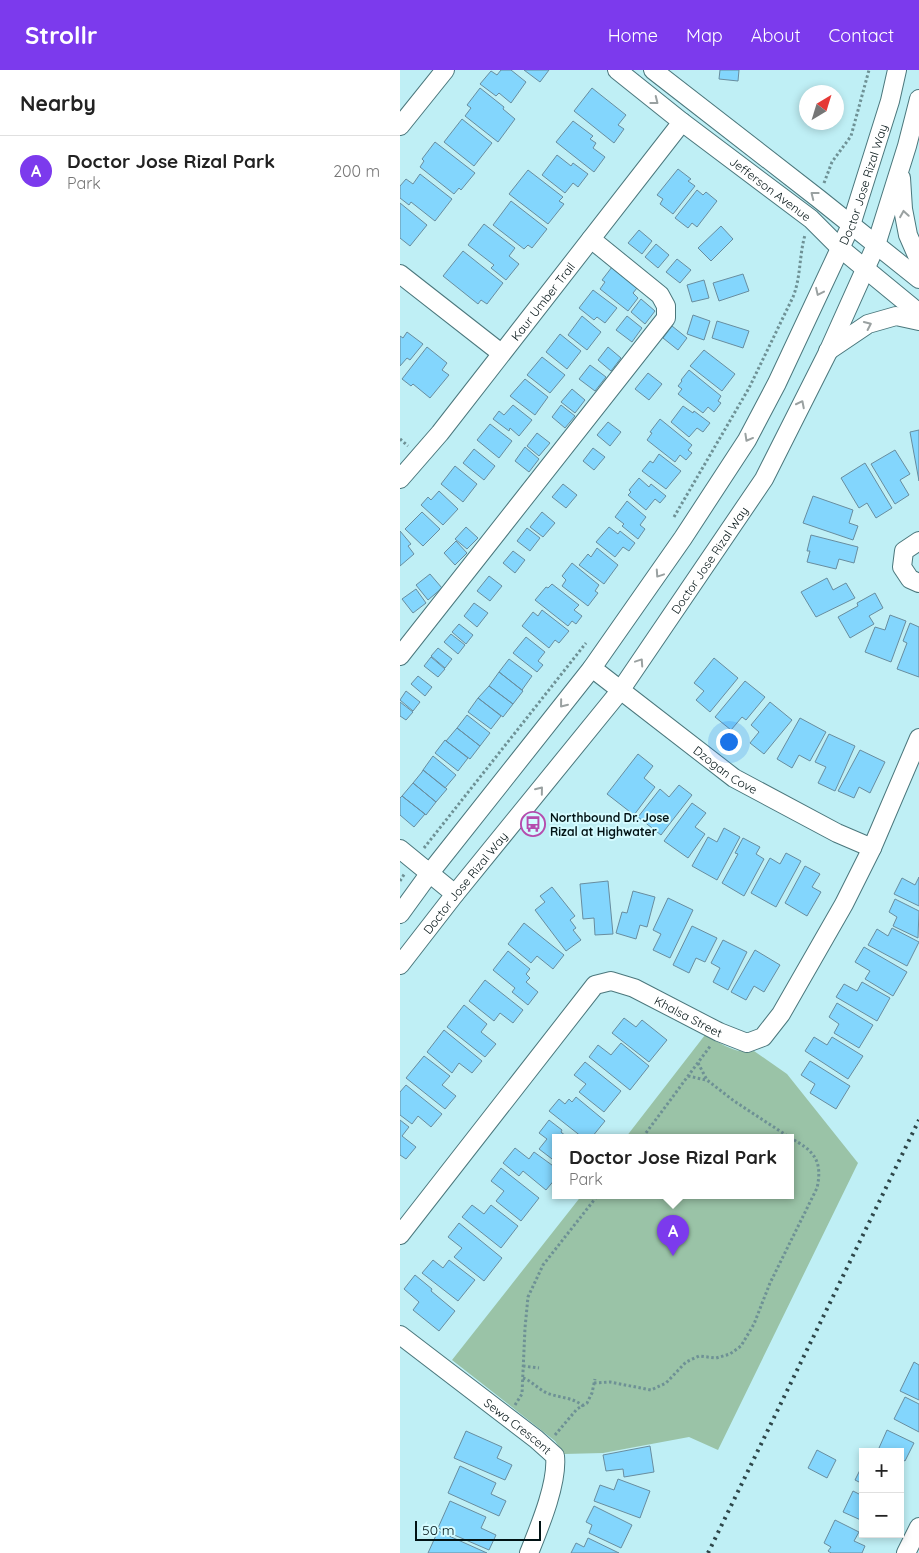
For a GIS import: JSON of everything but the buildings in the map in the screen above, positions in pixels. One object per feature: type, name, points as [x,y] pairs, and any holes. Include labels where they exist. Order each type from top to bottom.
[{"type":"street","points":[[400,126],[445,70]]},
{"type":"street","name":"Jefferson Avenue","points":[[617,70],[682,122],[811,219],[840,248],[919,313]]},
{"type":"street","name":"Jefferson Avenue","points":[[653,70],[919,279]]},
{"type":"street","name":"Doctor Jose Rizal Way","points":[[400,914],[592,668],[683,538],[747,440],[777,383],[852,225],[890,101],[897,70]]},
{"type":"street","name":"Doctor Jose Rizal Way","points":[[400,965],[455,894],[620,691],[764,479],[828,352],[864,268],[876,245],[919,99]]},
{"type":"street","name":"Kaur Umber Trail","points":[[400,479],[440,433],[682,122]]},
{"type":"street","points":[[901,165],[904,218],[908,235],[919,260]]},
{"type":"street","points":[[400,656],[666,318],[666,306],[660,295],[591,239]]},
{"type":"street","points":[[400,274],[501,353]]},
{"type":"street","points":[[828,352],[868,324],[896,316],[919,321]]},
{"type":"street","points":[[919,541],[904,552],[902,567],[910,579],[919,584]]},
{"type":"street","name":"Dzogan Cove","points":[[592,668],[734,778],[837,833],[872,848]]},
{"type":"street","name":"Khalsa Street","points":[[400,1235],[596,985],[611,981],[634,988],[720,1032],[747,1043],[763,1037],[772,1026],[844,904],[872,848],[919,738]]},
{"type":"street","points":[[400,850],[455,894]]},
{"type":"street","name":"Sewa Crescent","points":[[400,1334],[555,1456],[556,1466],[550,1492],[528,1553]]},
{"type":"street","points":[[906,1553],[919,1527]]},
{"type":"path","points":[[823,186],[832,162],[851,136],[869,70]]},
{"type":"path","points":[[672,520],[749,388],[793,297],[798,284],[801,248],[806,230]]},
{"type":"path","points":[[415,861],[590,638]]},
{"type":"path","points":[[645,1134],[720,1032]]},
{"type":"path","points":[[698,1062],[707,1080],[734,1101],[784,1134]]},
{"type":"path","points":[[688,1076],[707,1080]]},
{"type":"path","points":[[545,1447],[572,1415],[587,1403],[595,1381],[652,1390],[666,1383],[686,1362],[699,1356],[716,1358],[730,1354],[740,1346],[754,1324],[770,1283],[816,1188],[819,1177],[819,1164],[813,1154],[794,1140]]},
{"type":"path","points":[[505,1416],[522,1394],[524,1328],[528,1297],[543,1265],[595,1199]]},
{"type":"path","points":[[523,1366],[539,1368]]},
{"type":"path","points":[[523,1378],[531,1381],[547,1393],[575,1401],[582,1406]]},
{"type":"green space","points":[[705,1035],[735,1050],[754,1051],[787,1074],[858,1163],[718,1450],[689,1437],[603,1453],[564,1454],[555,1441],[452,1360],[579,1199],[794,1199],[794,1134],[628,1134]]},
{"type":"railway","points":[[708,1553],[919,1120]]},
{"type":"place","name":"Northbound Dr. Jose Rizal at Highwater","points":[[533,824]]},
{"type":"place","name":"Doctor Jose Rizal Park","points":[[673,1256]]}]
